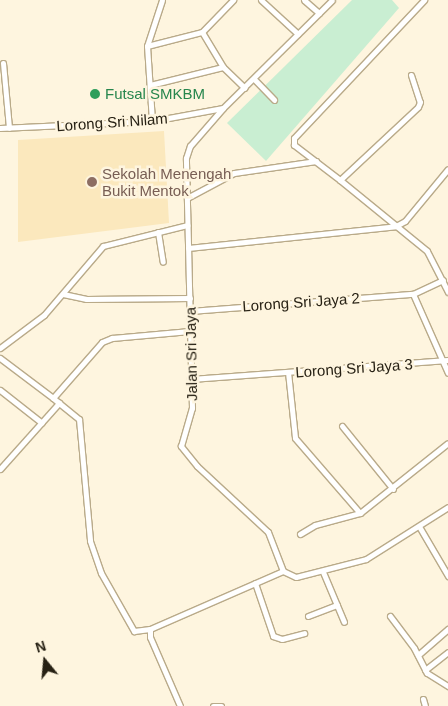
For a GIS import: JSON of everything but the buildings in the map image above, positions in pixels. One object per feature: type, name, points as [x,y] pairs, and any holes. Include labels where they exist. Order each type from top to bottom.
[{"type":"street","points":[[152,121],[147,46],[162,0]]},
{"type":"street","points":[[147,46],[202,32],[234,0]]},
{"type":"street","points":[[261,0],[298,34]]},
{"type":"street","points":[[304,0],[319,13]]},
{"type":"street","name":"Jalan Sri Jaya","points":[[283,571],[268,532],[182,450],[181,438],[191,412],[187,152],[223,108],[332,0]]},
{"type":"street","points":[[424,0],[293,139],[294,145],[428,251],[448,292]]},
{"type":"street","points":[[202,32],[223,68],[245,88]]},
{"type":"street","points":[[3,63],[9,128]]},
{"type":"street","points":[[150,85],[223,68]]},
{"type":"street","points":[[340,180],[418,107],[420,102],[411,75]]},
{"type":"street","points":[[254,79],[274,100]]},
{"type":"street","name":"Lorong Sri Nilam","points":[[0,128],[152,121],[223,108]]},
{"type":"street","points":[[187,198],[234,174],[316,161]]},
{"type":"street","points":[[188,248],[396,226],[405,221],[448,169]]},
{"type":"street","points":[[0,348],[44,315],[103,246],[187,225]]},
{"type":"street","points":[[158,232],[162,262]]},
{"type":"street","points":[[443,280],[413,294],[446,361],[448,373]]},
{"type":"street","points":[[63,294],[86,299],[190,298]]},
{"type":"street","name":"Lorong Sri Jaya 2","points":[[190,311],[413,294]]},
{"type":"street","points":[[53,398],[106,339],[190,331]]},
{"type":"street","points":[[0,358],[79,420],[90,541],[101,573],[130,627],[139,632],[283,571],[296,577],[322,572],[372,557],[420,528],[448,507]]},
{"type":"street","name":"Lorong Sri Jaya 3","points":[[190,379],[446,361]]},
{"type":"street","points":[[288,372],[295,438],[360,513]]},
{"type":"street","points":[[1,393],[42,423]]},
{"type":"street","points":[[0,469],[59,403]]},
{"type":"street","points":[[342,426],[393,489]]},
{"type":"street","points":[[300,534],[315,525],[360,513],[393,489],[448,443]]},
{"type":"street","points":[[420,528],[448,575]]},
{"type":"street","points":[[322,572],[344,622]]},
{"type":"street","points":[[255,583],[273,636],[282,639],[304,632]]},
{"type":"street","points":[[308,616],[337,605]]},
{"type":"street","points":[[390,616],[418,655],[425,670],[435,681],[448,686]]},
{"type":"street","points":[[148,629],[180,706]]},
{"type":"street","points":[[418,655],[448,630]]},
{"type":"street","points":[[425,670],[448,652]]},
{"type":"street","points":[[423,700],[425,706]]},
{"type":"street","points":[[213,706],[221,706]]},
{"type":"shaded area","name":"Sekolah Menengah Bukit Mentok","points":[[164,131],[169,223],[18,242],[18,140]]},
{"type":"green space","points":[[352,0],[392,0],[399,8],[266,161],[227,123]]},
{"type":"place","name":"Futsal SMKBM","points":[[95,94]]},
{"type":"place","name":"Sekolah Menengah Bukit Mentok","points":[[92,182]]}]
